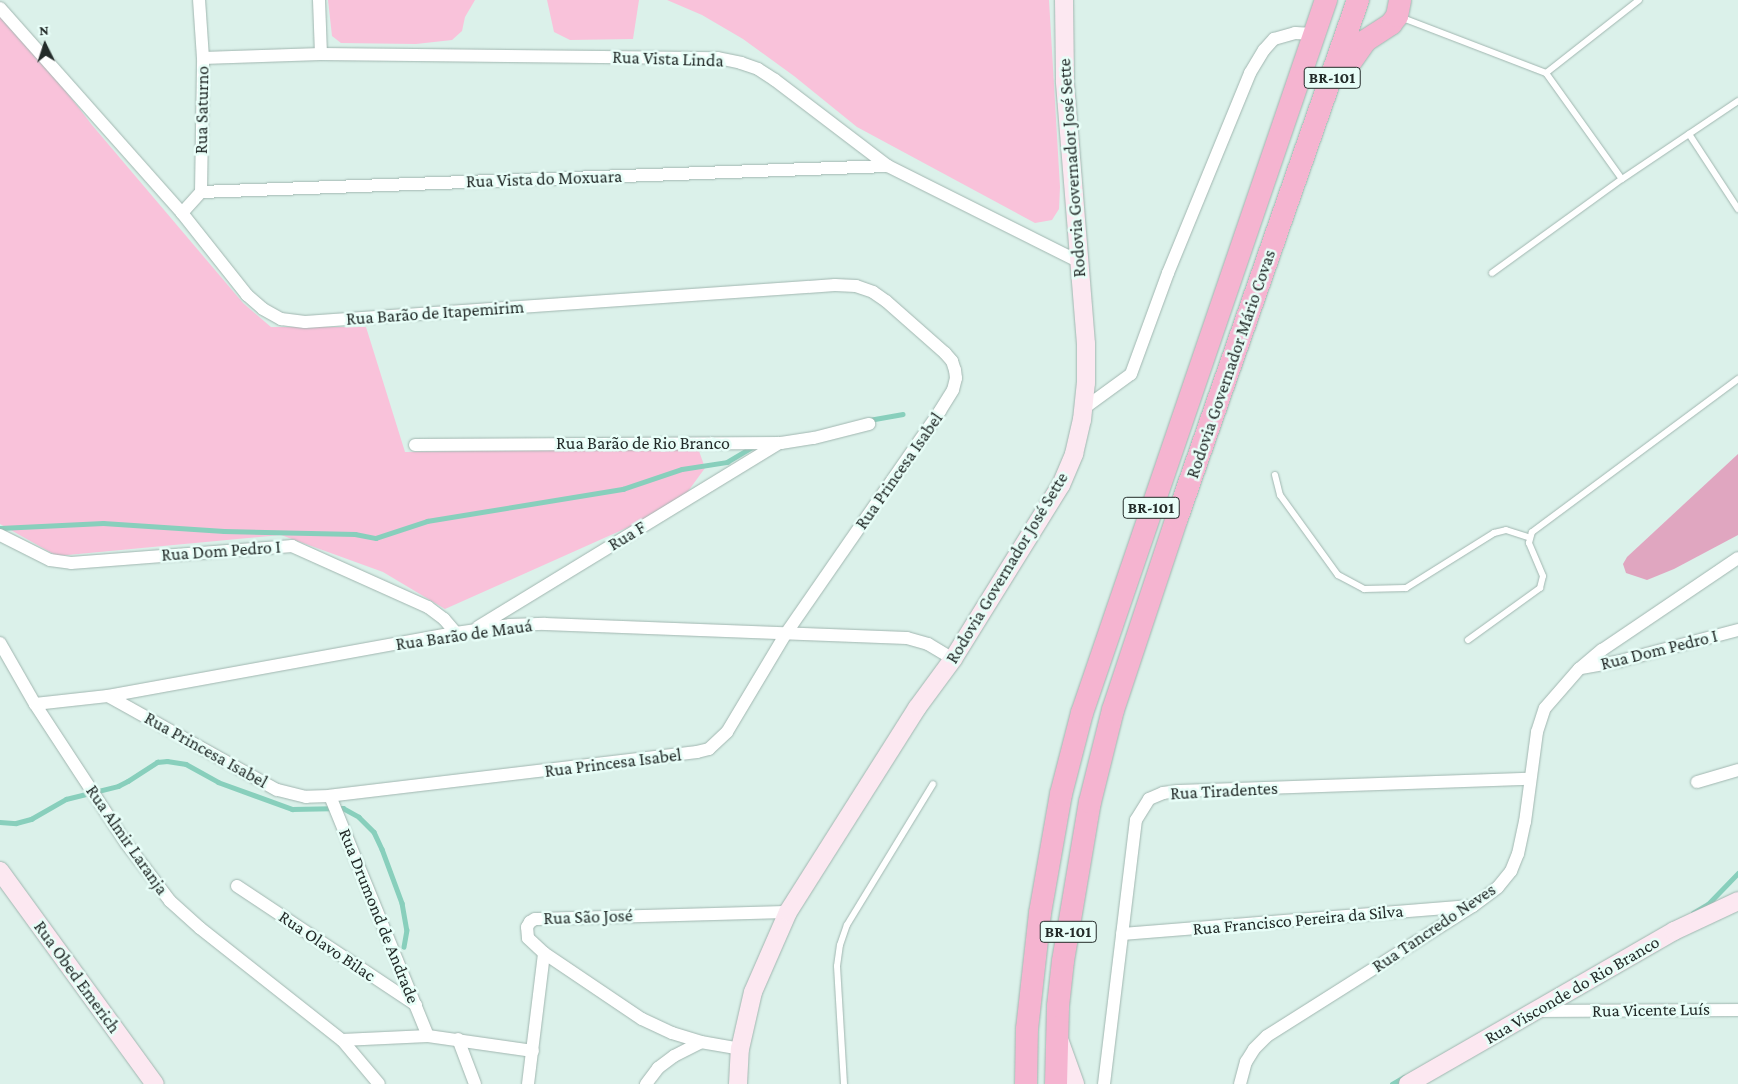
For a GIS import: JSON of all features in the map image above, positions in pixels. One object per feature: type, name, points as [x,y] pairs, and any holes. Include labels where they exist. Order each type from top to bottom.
[{"type":"highway","name":"Rodovia Governador Mário Covas","points":[[1026,1084],[1027,1029],[1042,903],[1061,794],[1082,713],[1326,0]]},
{"type":"highway","name":"Rodovia Governador Mário Covas","points":[[1056,1084],[1057,1034],[1063,961],[1090,802],[1113,710],[1177,518],[1311,138],[1351,6]]},
{"type":"highway","points":[[1351,6],[1361,28],[1373,31],[1380,30]]},
{"type":"highway","points":[[1311,138],[1346,67],[1358,48],[1380,30],[1391,24],[1399,8]]},
{"type":"main road","name":"Rodovia Governador José Sette","points":[[738,1084],[740,1049],[754,992],[788,912],[917,708],[954,659],[1062,484],[1074,454],[1083,409],[1086,344],[1065,81],[1064,0]]},
{"type":"main road","name":"Rua Obed Emerich","points":[[0,871],[155,1084]]},
{"type":"main road","name":"Rua Visconde do Rio Branco","points":[[1408,1084],[1674,931],[1738,900]]},
{"type":"main road","points":[[1057,1034],[1075,1084]]},
{"type":"street","name":"Rua Saturno","points":[[200,0],[203,58],[201,192]]},
{"type":"street","points":[[319,0],[321,54]]},
{"type":"street","name":"Rua Barão de Itapemirim","points":[[0,8],[182,213],[247,294],[263,310],[281,319],[305,322],[835,285],[856,286],[873,292],[886,301],[945,353],[952,361],[955,370],[956,378],[953,390]]},
{"type":"street","points":[[1083,409],[1131,374],[1168,273],[1250,73],[1264,50],[1274,39],[1294,32],[1314,34]]},
{"type":"street","name":"Rua Vista Linda","points":[[203,58],[321,54],[718,58],[734,61],[758,69],[775,80],[888,166],[1078,261]]},
{"type":"street","name":"Rua Vista do Moxuara","points":[[201,192],[888,166]]},
{"type":"street","points":[[182,213],[201,192]]},
{"type":"street","name":"Rua Princesa Isabel","points":[[108,696],[277,790],[306,797],[330,796],[697,752],[709,749],[727,732],[785,635],[953,390]]},
{"type":"street","name":"Rua Barão de Rio Branco","points":[[415,446],[781,443],[814,438],[870,424]]},
{"type":"street","name":"Rua F","points":[[474,630],[781,443]]},
{"type":"street","name":"Rua Dom Pedro I","points":[[0,535],[50,560],[71,563],[292,546],[428,607],[456,633]]},
{"type":"street","name":"Rua Tancredo Neves","points":[[1240,1084],[1246,1062],[1254,1049],[1267,1036],[1473,906],[1498,887],[1511,871],[1518,854],[1525,822],[1537,732],[1546,708],[1579,669],[1602,650],[1738,558]]},
{"type":"street","name":"Rua Barão de Mauá","points":[[35,704],[108,696],[474,630],[545,624],[785,635],[907,638],[928,644],[954,659]]},
{"type":"street","name":"Rua Dom Pedro I","points":[[1579,669],[1620,661],[1738,630]]},
{"type":"street","name":"Rua Almir Laranja","points":[[0,643],[35,704],[126,843],[170,901],[342,1040],[380,1084]]},
{"type":"street","points":[[1697,782],[1738,770]]},
{"type":"street","name":"Rua Tiradentes","points":[[1104,1084],[1136,820],[1149,799],[1163,793],[1530,778]]},
{"type":"street","name":"Rua Drumond de Andrade","points":[[330,796],[428,1036]]},
{"type":"street","name":"Rua Olavo Bilac","points":[[237,886],[416,1005]]},
{"type":"street","name":"Rua Francisco Pereira da Silva","points":[[1122,934],[1473,906]]},
{"type":"street","name":"Rua São José","points":[[528,1084],[544,954],[528,938],[526,933],[527,926],[535,919],[788,912]]},
{"type":"street","points":[[544,954],[642,1019],[672,1033],[701,1042],[740,1049]]},
{"type":"street","name":"Rua Vicente Luís","points":[[1534,1012],[1738,1010]]},
{"type":"street","points":[[342,1040],[428,1036],[533,1051]]},
{"type":"street","points":[[458,1039],[475,1084]]},
{"type":"street","points":[[646,1084],[658,1068],[674,1056],[701,1042]]},
{"type":"lane","points":[[1546,73],[1639,0]]},
{"type":"lane","points":[[1399,8],[1546,73],[1622,179]]},
{"type":"lane","points":[[1492,274],[1622,179],[1738,101]]},
{"type":"lane","points":[[1689,134],[1738,209]]},
{"type":"lane","points":[[1468,640],[1540,588],[1543,576],[1530,548],[1532,532],[1738,380]]},
{"type":"lane","points":[[1275,474],[1280,495],[1338,575],[1364,589],[1406,588],[1494,533],[1506,530],[1530,538]]},
{"type":"lane","points":[[844,1084],[837,966],[840,945],[847,925],[933,784]]},
{"type":"shaded area","points":[[328,0],[475,0],[465,17],[462,31],[452,40],[416,44],[341,43],[332,36]]},
{"type":"shaded area","points":[[547,0],[639,0],[633,39],[570,40],[554,32]]},
{"type":"shaded area","points":[[667,0],[1049,0],[1060,187],[1059,209],[1052,220],[1035,223],[857,127],[794,76],[743,39],[702,15]]},
{"type":"shaded area","points":[[0,13],[24,37],[92,125],[243,303],[271,327],[366,327],[405,452],[698,448],[705,468],[678,505],[445,609],[383,572],[281,535],[57,556],[0,524]]},
{"type":"shaded area","points":[[1738,454],[1738,535],[1674,569],[1647,580],[1626,573],[1623,564],[1627,557]]},
{"type":"waterway","points":[[869,420],[902,414]]},
{"type":"waterway","points":[[0,528],[103,523],[224,531],[355,534],[376,538],[427,521],[623,489],[682,469],[727,462],[752,447]]},
{"type":"waterway","points":[[0,822],[16,823],[31,819],[66,799],[118,786],[157,762],[167,761],[186,764],[218,782],[292,809],[343,808],[359,817],[374,832],[382,849],[402,903],[407,930],[404,947]]},
{"type":"waterway","points":[[1693,913],[1708,904],[1738,873]]},
{"type":"waterway","points":[[1392,1084],[1404,1077]]}]
